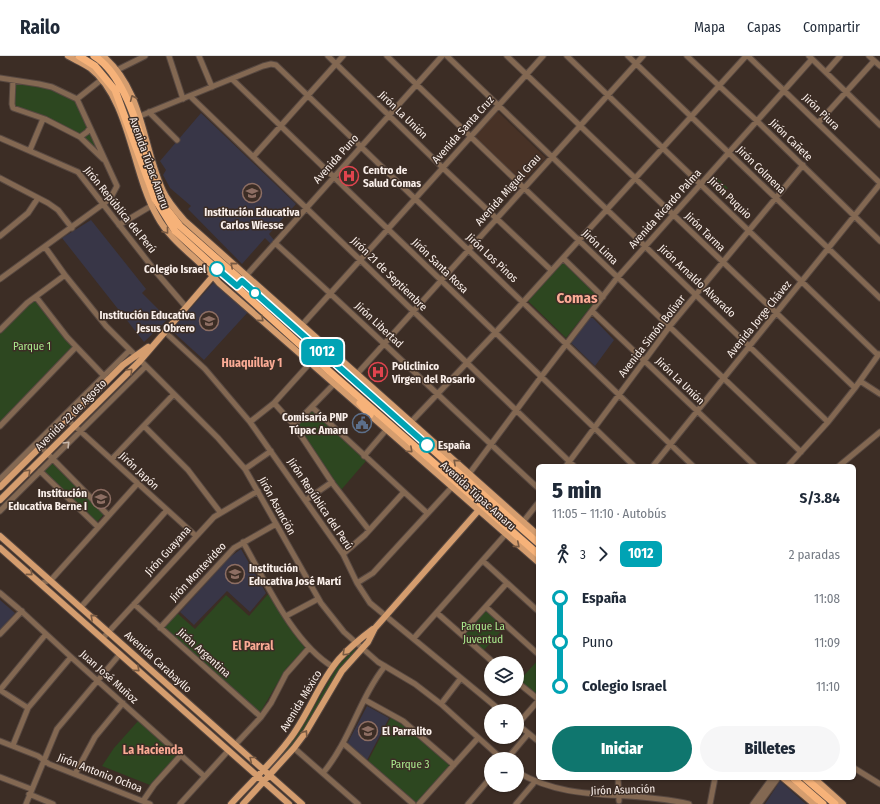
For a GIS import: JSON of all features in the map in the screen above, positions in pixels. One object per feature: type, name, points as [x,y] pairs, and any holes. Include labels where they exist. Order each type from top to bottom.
[{"type":"highway","name":"Avenida Túpac Amaru","points":[[80,56],[95,66],[115,90],[121,102],[150,186],[168,222],[184,240],[242,281],[329,371],[536,552]]},
{"type":"highway","name":"Avenida Túpac Amaru","points":[[94,56],[107,67],[122,89],[165,207],[189,235],[536,541]]},
{"type":"highway","points":[[329,371],[331,375],[370,415]]},
{"type":"highway","points":[[795,780],[823,804]]},
{"type":"highway","points":[[807,780],[835,804]]},
{"type":"main road","name":"Avenida Túpac Amaru","points":[[68,56],[89,68],[101,80],[113,96],[151,206],[162,225],[170,235],[310,363],[387,429],[505,535],[536,560]]},
{"type":"main road","name":"Avenida Túpac Amaru","points":[[103,56],[117,70],[130,92],[140,116],[164,192],[185,221],[242,281],[302,325],[536,533]]},
{"type":"main road","name":"Avenida 22 de Agosto","points":[[0,500],[140,361],[164,331],[214,276]]},
{"type":"main road","name":"Avenida 22 de Agosto","points":[[0,487],[108,381],[135,356],[155,342]]},
{"type":"main road","name":"Avenida México","points":[[243,804],[271,775],[306,732],[342,671],[362,649],[375,628],[478,511]]},
{"type":"main road","name":"Avenida Carabayllo","points":[[0,536],[302,804]]},
{"type":"main road","name":"Avenida Carabayllo","points":[[0,548],[289,804]]},
{"type":"main road","name":"Avenida México","points":[[231,804],[264,769],[298,727],[332,667],[356,642],[375,628]]},
{"type":"main road","points":[[785,780],[814,804]]},
{"type":"main road","points":[[816,780],[843,804]]},
{"type":"street","points":[[117,70],[144,56]]},
{"type":"street","points":[[169,56],[183,99]]},
{"type":"street","points":[[199,56],[212,87]]},
{"type":"street","name":"Jirón La Unión","points":[[328,56],[496,219],[551,270]]},
{"type":"street","points":[[253,157],[343,56]]},
{"type":"street","name":"Jirón Lima","points":[[388,56],[801,452]]},
{"type":"street","name":"Avenida Puno","points":[[242,281],[442,56]]},
{"type":"street","name":"Jirón Arnaldo Alvarado","points":[[447,56],[697,294],[828,422]]},
{"type":"street","name":"Jirón Tarma","points":[[507,56],[855,388]]},
{"type":"street","name":"Avenida Santa Cruz","points":[[302,325],[543,56]]},
{"type":"street","name":"Jirón Puquio","points":[[566,56],[879,353]]},
{"type":"street","name":"Jirón Colmena","points":[[628,56],[880,298]]},
{"type":"street","name":"Avenida Miguel Grau","points":[[357,374],[643,56]]},
{"type":"street","name":"Jirón Cañete","points":[[687,56],[803,165],[880,241]]},
{"type":"street","points":[[411,422],[466,364],[747,56]]},
{"type":"street","name":"Jirón Piura","points":[[747,56],[785,90],[880,184]]},
{"type":"street","points":[[826,72],[840,56]]},
{"type":"street","points":[[869,56],[880,66]]},
{"type":"street","points":[[810,58],[880,124]]},
{"type":"street","name":"Avenida Ricardo Palma","points":[[469,474],[515,411],[618,278],[785,90],[810,58]]},
{"type":"street","points":[[818,123],[874,61]]},
{"type":"street","name":"Jirón Los Pinos","points":[[232,79],[263,66],[271,64],[276,65],[567,343],[691,464]]},
{"type":"street","points":[[0,78],[52,88],[77,100],[116,182],[114,194],[103,205],[0,279]]},
{"type":"street","points":[[140,116],[232,79]]},
{"type":"street","name":"Jirón Santa Rosa","points":[[232,79],[440,281],[632,464]]},
{"type":"street","points":[[13,80],[13,108],[43,119],[80,137],[108,163]]},
{"type":"street","points":[[77,100],[101,80]]},
{"type":"street","name":"Jirón 21 de Septiembre","points":[[190,96],[569,464]]},
{"type":"street","points":[[149,112],[177,140]]},
{"type":"street","points":[[30,150],[43,119]]},
{"type":"street","points":[[80,137],[90,128]]},
{"type":"street","name":"Jirón República del Perú","points":[[0,138],[78,172],[156,272],[186,307]]},
{"type":"street","name":"Avenida Simón Bolívar","points":[[571,464],[595,428],[670,326],[803,165]]},
{"type":"street","points":[[0,178],[58,210],[72,228]]},
{"type":"street","name":"Avenida Jorge Chávez","points":[[655,464],[880,184]]},
{"type":"street","points":[[0,236],[28,213],[38,198]]},
{"type":"street","points":[[119,225],[151,206]]},
{"type":"street","name":"Jirón Libertad","points":[[275,243],[385,343],[437,395],[536,486]]},
{"type":"street","name":"Jirón Asunción","points":[[45,247],[94,311],[129,351],[218,438],[245,469],[318,599],[337,624],[362,649],[385,666],[415,684],[441,704],[494,752]]},
{"type":"street","points":[[563,258],[603,297]]},
{"type":"street","points":[[0,330],[13,316],[65,275]]},
{"type":"street","points":[[36,297],[76,347],[108,381]]},
{"type":"street","name":"Jirón La Unión","points":[[592,311],[752,464]]},
{"type":"street","name":"Jirón República del Perú","points":[[164,331],[206,369],[250,422],[343,554],[357,583],[370,603],[493,704]]},
{"type":"street","points":[[0,426],[76,347]]},
{"type":"street","name":"Avenida 22 de Agosto","points":[[0,479],[103,375],[129,351]]},
{"type":"street","points":[[790,464],[828,422],[855,388],[879,353]]},
{"type":"street","points":[[250,422],[274,403],[310,363]]},
{"type":"street","name":"Avenida 22 de Agosto","points":[[0,511],[145,367]]},
{"type":"street","points":[[860,381],[880,394]]},
{"type":"street","points":[[294,425],[334,384]]},
{"type":"street","points":[[112,460],[174,394]]},
{"type":"street","points":[[274,403],[294,425],[332,482],[369,530]]},
{"type":"street","points":[[312,407],[427,513]]},
{"type":"street","name":"Jirón Japón","points":[[68,420],[196,536]]},
{"type":"street","points":[[144,426],[188,470],[220,512]]},
{"type":"street","points":[[364,456],[387,429]]},
{"type":"street","points":[[841,464],[880,432]]},
{"type":"street","points":[[41,448],[108,516]]},
{"type":"street","points":[[245,469],[271,451]]},
{"type":"street","points":[[40,471],[98,527]]},
{"type":"street","points":[[306,500],[332,482]]},
{"type":"street","points":[[42,584],[51,580],[138,483]]},
{"type":"street","points":[[357,583],[373,572],[452,488]]},
{"type":"street","name":"Jirón Guayana","points":[[103,638],[196,536],[220,512],[258,491]]},
{"type":"street","points":[[343,554],[369,530],[403,492]]},
{"type":"street","points":[[523,522],[536,506]]},
{"type":"street","points":[[81,607],[167,510]]},
{"type":"street","name":"Jirón Montevideo","points":[[160,628],[226,555],[243,542],[276,524]]},
{"type":"street","points":[[414,638],[505,535]]},
{"type":"street","points":[[243,542],[286,616],[309,648],[332,667]]},
{"type":"street","points":[[483,561],[536,609]]},
{"type":"street","points":[[461,634],[507,583]]},
{"type":"street","name":"Juan José Muñoz","points":[[0,593],[22,611],[204,776]]},
{"type":"street","points":[[286,616],[318,599]]},
{"type":"street","name":"Jirón Argentina","points":[[134,604],[260,717]]},
{"type":"street","points":[[486,607],[536,652]]},
{"type":"street","points":[[0,634],[22,611]]},
{"type":"street","points":[[437,613],[486,656]]},
{"type":"street","points":[[28,708],[0,690],[46,634]]},
{"type":"street","points":[[235,745],[260,717],[270,703],[286,674],[309,648]]},
{"type":"street","points":[[26,804],[43,760],[60,723],[120,654]]},
{"type":"street","points":[[13,745],[28,708],[71,657]]},
{"type":"street","points":[[323,773],[344,744],[385,666]]},
{"type":"street","points":[[441,704],[461,678]]},
{"type":"street","points":[[524,688],[536,698]]},
{"type":"street","points":[[366,700],[403,721],[454,765]]},
{"type":"street","points":[[524,716],[536,702]]},
{"type":"street","points":[[75,774],[95,737],[123,703]]},
{"type":"street","points":[[524,730],[536,740]]},
{"type":"street","points":[[513,752],[528,734]]},
{"type":"street","points":[[419,804],[478,738]]},
{"type":"street","name":"Jirón Antonio Ochoa","points":[[0,741],[13,745],[75,774],[150,804]]},
{"type":"street","points":[[344,744],[413,804]]},
{"type":"street","points":[[294,748],[358,804]]},
{"type":"street","points":[[180,804],[228,751]]},
{"type":"street","points":[[143,801],[154,785],[181,755]]},
{"type":"street","points":[[856,769],[880,784]]},
{"type":"street","points":[[0,777],[53,804]]},
{"type":"street","points":[[524,777],[546,791]]},
{"type":"street","points":[[618,780],[619,801]]},
{"type":"street","points":[[710,804],[715,780]]},
{"type":"street","points":[[752,804],[770,780]]},
{"type":"street","points":[[759,804],[777,780]]},
{"type":"street","points":[[516,804],[533,784]]},
{"type":"street","points":[[468,804],[484,785]]},
{"type":"street","name":"Jirón Asunción","points":[[613,801],[646,799],[689,804]]},
{"type":"shaded area","points":[[497,111],[546,158],[522,183],[474,136]]},
{"type":"shaded area","points":[[201,113],[296,204],[269,234],[274,240],[271,244],[265,238],[242,264],[188,209],[191,206],[170,188],[163,175],[166,170],[160,161]]},
{"type":"shaded area","points":[[91,220],[146,289],[142,293],[168,319],[144,342],[62,238]]},
{"type":"shaded area","name":"Institución Educativa Jesus Obrero","points":[[214,282],[248,312],[204,360],[171,330]]},
{"type":"shaded area","points":[[589,318],[593,318],[614,340],[595,366],[571,343]]},
{"type":"shaded area","name":"Institución Educativa José Martí","points":[[241,549],[266,593],[250,612],[227,591],[194,625],[180,612],[230,557]]},
{"type":"shaded area","points":[[0,600],[15,613],[0,630]]},
{"type":"shaded area","name":"El Parralito","points":[[367,706],[389,718],[367,760],[347,744]]},
{"type":"shaded area","points":[[780,781],[806,804],[765,804]]},
{"type":"green space","points":[[15,83],[48,88],[72,98],[77,103],[84,115],[101,154],[81,135],[16,107],[14,103]]},
{"type":"green space","points":[[715,176],[728,188],[721,196],[708,183]]},
{"type":"green space","points":[[564,260],[600,295],[566,338],[528,301]]},
{"type":"green space","name":"Parque 1","points":[[34,300],[36,300],[73,347],[0,423],[0,334]]},
{"type":"green space","points":[[312,410],[366,461],[341,490],[297,424]]},
{"type":"green space","points":[[52,463],[104,514],[97,522],[44,471]]},
{"type":"green space","points":[[269,593],[288,625],[305,648],[285,670],[260,713],[164,628],[177,613],[195,629],[226,595],[249,616]]},
{"type":"green space","name":"Parque La Juventud","points":[[486,610],[505,627],[483,651],[464,634]]},
{"type":"green space","points":[[355,648],[356,651],[294,744],[272,769],[269,767],[304,724],[337,667]]},
{"type":"green space","points":[[536,662],[536,695],[524,685],[524,675]]},
{"type":"green space","name":"Parque 3","points":[[391,717],[414,733],[450,766],[416,804],[368,761]]},
{"type":"green space","points":[[139,720],[178,755],[150,785],[102,766],[114,748]]},
{"type":"bus line","name":"1012","points":[[217,269],[237,286],[242,281],[427,445]]},
{"type":"place","name":"Centro de Salud Comas","points":[[349,176]]},
{"type":"place","name":"Institución Educativa Carlos Wiesse","points":[[252,193]]},
{"type":"place","name":"Colegio Israel","points":[[217,269]]},
{"type":"place","name":"Institución Educativa Jesus Obrero","points":[[209,321]]},
{"type":"place","name":"Policlinico Virgen del Rosario","points":[[378,372]]},
{"type":"place","name":"Comisaría PNP Túpac Amaru","points":[[362,423]]},
{"type":"place","name":"España","points":[[427,445]]},
{"type":"place","name":"Institución Educativa Berne I","points":[[101,499]]},
{"type":"place","name":"Institución Educativa José Martí","points":[[235,574]]},
{"type":"place","name":"El Parralito","points":[[368,731]]},
{"type":"district","name":"Comas","points":[[577,298]]},
{"type":"district","name":"Huaquillay 1","points":[[252,363]]},
{"type":"district","name":"El Parral","points":[[253,646]]},
{"type":"district","name":"La Hacienda","points":[[153,750]]}]
